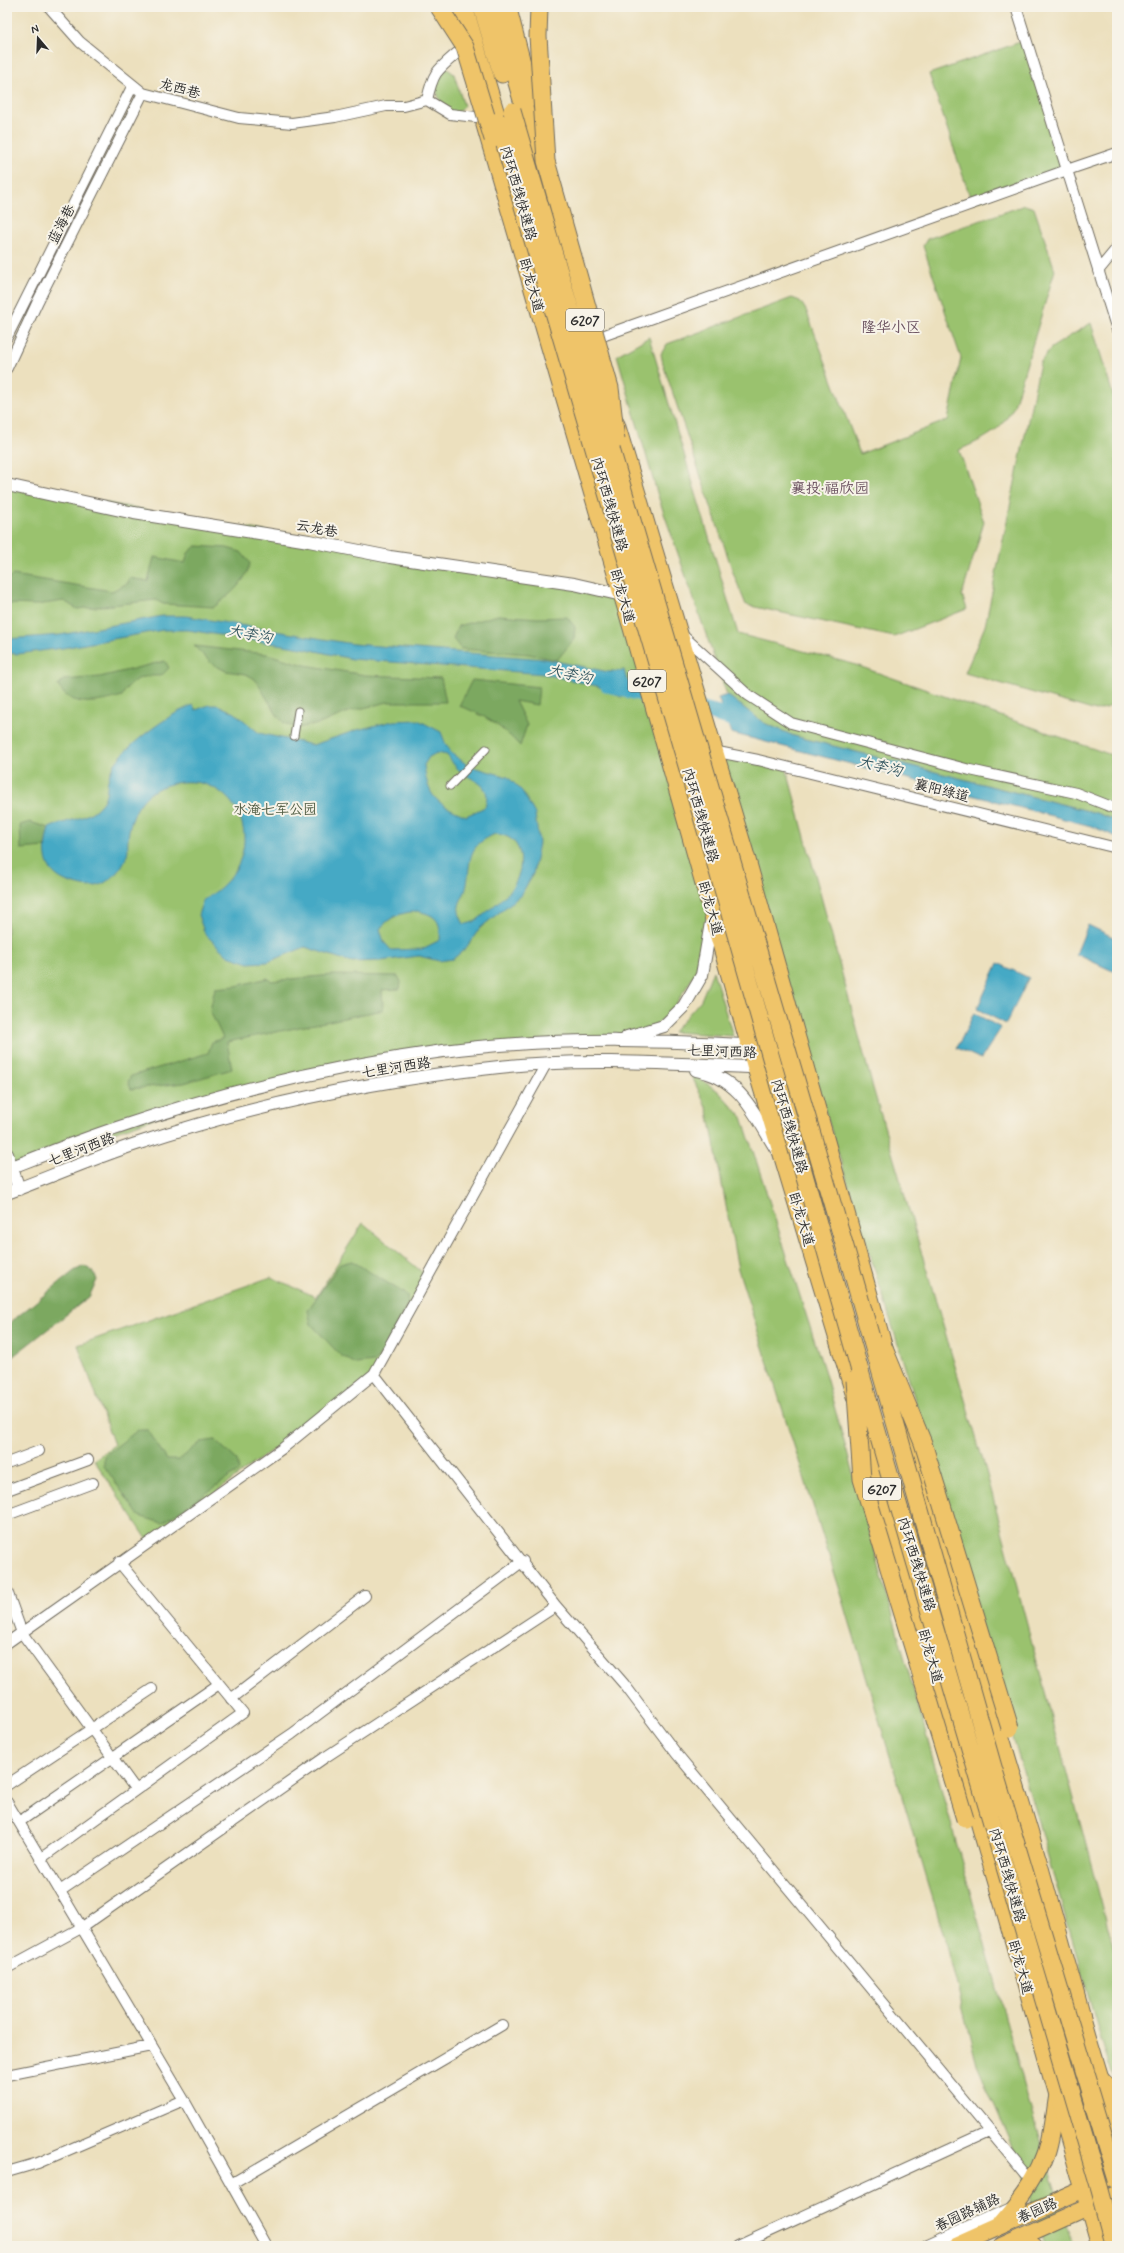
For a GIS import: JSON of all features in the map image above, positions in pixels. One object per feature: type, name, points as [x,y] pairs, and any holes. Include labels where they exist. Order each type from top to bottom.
[{"type":"highway","points":[[439,7],[461,50],[483,104],[568,396],[617,497]]},
{"type":"highway","points":[[450,7],[461,50]]},
{"type":"highway","name":"卧龙大道","points":[[450,7],[632,628],[756,1068],[1006,1914],[1100,2246]]},
{"type":"highway","name":"内环西线快速路","points":[[464,7],[617,497],[852,1271],[993,1767],[1117,2180]]},
{"type":"highway","name":"内环西线快速路","points":[[482,7],[853,1346],[1100,2190],[1115,2246]]},
{"type":"highway","name":"G207","points":[[495,7],[591,340],[747,860],[801,1049],[882,1345],[1038,1861],[1117,2134]]},
{"type":"highway","points":[[507,7],[523,63],[546,161],[610,388],[617,497]]},
{"type":"highway","points":[[539,7],[538,36],[546,161]]},
{"type":"highway","points":[[852,1271],[923,1444],[1010,1728],[1038,1861]]},
{"type":"highway","points":[[853,1346],[862,1479],[964,1819],[1006,1914]]},
{"type":"main road","points":[[1099,2076],[1117,2095]]},
{"type":"main road","points":[[997,2228],[1017,2205],[1032,2182],[1045,2155],[1057,2091]]},
{"type":"main road","name":"春园路","points":[[956,2246],[1117,2174]]},
{"type":"main road","name":"春园路","points":[[1008,2243],[1117,2194]]},
{"type":"main road","points":[[1008,2243],[1034,2246]]},
{"type":"street","name":"龙西巷","points":[[49,7],[80,42],[143,93],[239,118],[292,123],[335,117],[386,106],[404,106],[427,100]]},
{"type":"street","points":[[1016,7],[1117,330]]},
{"type":"street","points":[[461,50],[434,74],[427,100],[450,114],[476,117]]},
{"type":"street","name":"蓝海巷","points":[[7,337],[133,85]]},
{"type":"street","name":"蓝海巷","points":[[7,368],[38,301],[143,93]]},
{"type":"street","points":[[591,340],[1117,153]]},
{"type":"street","points":[[1098,270],[1117,248]]},
{"type":"street","name":"云龙巷","points":[[7,485],[134,513],[308,541],[390,557],[574,584],[622,595]]},
{"type":"street","points":[[678,631],[748,695],[791,722],[970,770],[1076,792],[1117,809]]},
{"type":"street","points":[[294,736],[298,711]]},
{"type":"street","name":"襄阳绿道","points":[[711,744],[765,762],[1117,848]]},
{"type":"street","points":[[450,786],[486,749]]},
{"type":"street","points":[[617,1040],[664,1026],[684,1006],[702,976],[712,912]]},
{"type":"street","name":"七里河西路","points":[[10,1168],[115,1128],[216,1097],[336,1069],[458,1050],[504,1045],[617,1040],[750,1045],[801,1049]]},
{"type":"street","points":[[7,1643],[119,1562],[283,1448],[374,1374],[546,1064]]},
{"type":"street","name":"七里河西路","points":[[7,1193],[136,1144],[261,1108],[388,1082],[499,1067],[546,1064],[653,1064],[806,1069]]},
{"type":"street","points":[[653,1064],[708,1072],[732,1084],[750,1107],[785,1164]]},
{"type":"street","points":[[7,1154],[10,1168],[19,1188]]},
{"type":"street","points":[[374,1374],[523,1561],[556,1606],[624,1684],[676,1753],[1032,2182]]},
{"type":"street","points":[[7,1463],[39,1451]]},
{"type":"street","points":[[7,1490],[88,1460]]},
{"type":"street","points":[[7,1515],[93,1483]]},
{"type":"street","points":[[60,1892],[292,1734],[523,1561]]},
{"type":"street","points":[[40,1859],[243,1714],[119,1562]]},
{"type":"street","points":[[7,1591],[22,1632],[136,1790]]},
{"type":"street","points":[[231,1699],[365,1596]]},
{"type":"street","points":[[7,1968],[81,1928],[324,1758],[556,1606]]},
{"type":"street","points":[[19,1822],[219,1684]]},
{"type":"street","points":[[7,1785],[152,1689]]},
{"type":"street","points":[[7,1802],[184,2100],[266,2246]]},
{"type":"street","points":[[231,2184],[502,2025]]},
{"type":"street","points":[[7,2075],[151,2046]]},
{"type":"street","points":[[7,2172],[38,2163],[184,2100]]},
{"type":"street","points":[[738,2246],[989,2130]]},
{"type":"street","name":"春园路辅路","points":[[928,2246],[1017,2205]]},
{"type":"green space","points":[[1026,40],[1067,170],[972,203],[929,74]]},
{"type":"green space","points":[[444,66],[454,74],[464,106],[458,113],[443,110],[432,78]]},
{"type":"green space","points":[[1025,205],[1034,208],[1055,270],[1014,406],[1003,423],[991,434],[959,450],[984,522],[962,595],[967,609],[894,637],[746,605],[734,575],[663,364],[661,354],[667,344],[792,298],[800,301],[806,310],[860,454],[948,420],[961,358],[923,246],[927,239]]},
{"type":"green space","points":[[1091,323],[1117,408],[1117,704],[1096,711],[965,673],[985,626],[1040,363],[1051,348]]},
{"type":"green space","points":[[649,337],[738,634],[853,664],[1117,757],[1117,821],[1096,813],[794,736],[764,723],[727,695],[658,496],[617,355]]},
{"type":"green space","name":"水淹七军公园","points":[[7,485],[622,595],[712,912],[695,974],[672,1010],[655,1026],[617,1040],[443,1051],[216,1097],[12,1167],[7,1154]]},
{"type":"green space","points":[[196,546],[227,548],[241,552],[250,563],[241,583],[214,607],[163,604],[156,600],[77,609],[64,601],[36,605],[7,604],[7,579],[13,575],[112,591],[128,583],[129,578],[148,581],[154,557],[185,563],[188,553]]},
{"type":"green space","points":[[498,615],[538,618],[567,617],[575,627],[574,639],[557,660],[529,654],[461,649],[453,639],[458,626]]},
{"type":"green space","points":[[194,646],[267,654],[305,665],[365,675],[441,678],[446,702],[388,702],[351,711],[319,724],[296,728],[284,723],[277,715],[255,679],[246,674],[226,671],[212,664]]},
{"type":"green space","points":[[165,661],[169,668],[161,676],[148,676],[138,679],[125,690],[122,696],[104,701],[77,701],[63,693],[58,685],[63,680],[100,677]]},
{"type":"green space","points":[[472,680],[539,687],[537,705],[515,701],[527,725],[520,746],[507,733],[492,722],[468,709],[459,706]]},
{"type":"green space","points":[[713,751],[786,767],[873,1088],[986,1471],[1117,1961],[1117,2081],[1112,2076],[910,1383]]},
{"type":"green space","points":[[30,822],[49,828],[45,847],[21,849],[20,825]]},
{"type":"green space","points":[[713,971],[733,1036],[673,1032],[701,1000]]},
{"type":"green space","points":[[332,975],[398,976],[401,982],[400,989],[382,990],[383,1010],[227,1042],[232,1069],[184,1083],[131,1089],[128,1082],[131,1076],[208,1053],[212,1042],[223,1038],[210,1011],[215,988],[236,986],[268,978],[271,981]]},
{"type":"green space","points":[[690,1072],[718,1091],[742,1117],[824,1370],[1037,2131],[1073,2246],[1045,2246],[1021,2166],[977,2065],[947,1946],[843,1600],[738,1269],[708,1111]]},
{"type":"green space","points":[[363,1223],[428,1277],[374,1374],[149,1542],[94,1460],[114,1445],[78,1345],[271,1277],[316,1297]]},
{"type":"green space","points":[[352,1261],[407,1295],[408,1303],[382,1353],[374,1362],[356,1364],[340,1355],[311,1324],[308,1310],[340,1264]]},
{"type":"green space","points":[[84,1266],[94,1272],[97,1280],[89,1297],[7,1361],[7,1325],[74,1271]]},
{"type":"green space","points":[[138,1430],[148,1430],[167,1460],[179,1460],[201,1442],[215,1440],[237,1460],[239,1471],[162,1523],[139,1516],[104,1466],[104,1456]]},
{"type":"water","points":[[162,616],[186,616],[353,644],[545,659],[609,672],[624,670],[631,696],[621,697],[597,686],[544,674],[352,659],[302,648],[188,630],[163,630],[63,648],[18,654],[7,653],[7,639],[60,635]]},
{"type":"water","points":[[727,695],[764,723],[794,736],[1096,813],[1117,821],[1117,837],[1091,826],[731,733],[718,698]]},
{"type":"water","points":[[193,705],[196,710],[209,705],[218,705],[235,713],[259,733],[313,745],[357,730],[393,721],[418,720],[441,732],[451,753],[469,766],[508,777],[522,791],[535,814],[539,843],[533,874],[521,895],[480,928],[466,948],[453,959],[439,961],[419,956],[381,961],[351,962],[305,947],[268,962],[249,963],[228,956],[205,934],[198,915],[203,900],[227,881],[240,859],[244,836],[239,815],[227,798],[209,786],[186,782],[159,788],[146,797],[141,803],[136,810],[130,825],[128,852],[125,860],[119,870],[106,882],[93,887],[88,887],[65,881],[57,876],[51,870],[46,856],[45,847],[49,828],[94,811],[103,802],[110,773],[123,754],[146,733],[183,709]],"holes":[[[437,753],[447,755],[457,768],[484,788],[487,799],[485,807],[466,816],[447,807],[435,798],[428,785],[424,765],[429,757]],[[495,834],[511,839],[520,852],[521,860],[518,877],[514,885],[505,896],[488,911],[477,920],[464,924],[459,907],[466,890],[470,860],[475,848],[479,843]],[[417,911],[429,914],[433,917],[440,928],[440,940],[422,949],[391,950],[384,942],[380,929],[392,918]]]},
{"type":"water","points":[[1088,925],[1117,939],[1117,973],[1076,954]]},
{"type":"water","points":[[998,963],[1029,978],[1006,1024],[977,1009]]},
{"type":"water","points":[[974,1013],[1001,1028],[981,1059],[957,1048]]},
{"type":"waterway","name":"大李沟","points":[[608,684],[663,699]]},
{"type":"waterway","name":"大李沟","points":[[689,706],[729,717],[745,725]]},
{"type":"district","name":"隆华小区","points":[[891,327]]},
{"type":"district","name":"襄投·福欣园","points":[[830,488]]}]
